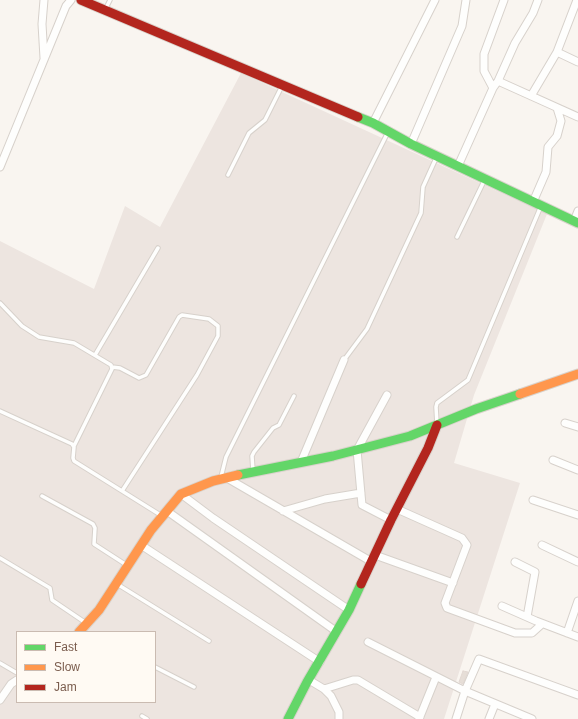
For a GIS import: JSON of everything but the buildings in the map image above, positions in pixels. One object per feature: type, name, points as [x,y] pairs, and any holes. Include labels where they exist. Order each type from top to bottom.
[{"type":"street","points":[[44,0],[42,24],[44,60]]},
{"type":"street","points":[[0,167],[66,6],[71,0]]},
{"type":"street","points":[[81,0],[282,86],[373,123],[411,144],[576,222],[578,211]]},
{"type":"street","points":[[373,123],[435,0]]},
{"type":"street","points":[[411,144],[462,26],[466,0]]},
{"type":"street","points":[[493,88],[484,70],[484,54],[504,0]]},
{"type":"street","points":[[458,166],[516,40],[533,14],[538,0]]},
{"type":"street","points":[[531,96],[557,52],[577,0]]},
{"type":"street","points":[[557,52],[578,62]]},
{"type":"street","points":[[498,81],[578,117]]},
{"type":"street","points":[[537,203],[546,172],[548,147],[556,136],[561,121],[558,108]]},
{"type":"street","points":[[301,462],[344,360]]},
{"type":"street","points":[[84,629],[99,610],[141,546],[181,494],[213,481],[333,456],[410,436],[476,409],[578,374]]},
{"type":"street","points":[[388,395],[357,450],[362,505],[391,520]]},
{"type":"street","points":[[565,423],[578,428]]},
{"type":"street","points":[[288,719],[349,610],[391,520],[428,448],[437,425]]},
{"type":"street","points":[[553,460],[578,470]]},
{"type":"street","points":[[223,479],[373,559],[453,583]]},
{"type":"street","points":[[283,511],[325,498],[361,493]]},
{"type":"street","points":[[181,494],[213,518],[349,610]]},
{"type":"street","points":[[533,500],[578,515]]},
{"type":"street","points":[[397,509],[462,538],[466,542],[467,547],[445,603],[447,608],[515,633],[532,633],[542,624]]},
{"type":"street","points":[[165,514],[337,632]]},
{"type":"street","points":[[542,545],[578,562]]},
{"type":"street","points":[[141,546],[320,662]]},
{"type":"street","points":[[515,562],[535,572],[527,617]]},
{"type":"street","points":[[567,633],[578,601]]},
{"type":"street","points":[[502,606],[542,624],[578,637]]},
{"type":"street","points":[[368,642],[465,691],[532,719]]},
{"type":"street","points":[[456,719],[465,691],[480,659],[578,695]]},
{"type":"street","points":[[324,689],[353,680],[358,680],[420,718],[436,677]]},
{"type":"street","points":[[309,680],[324,689],[331,696],[339,712],[339,719]]},
{"type":"street","points":[[0,700],[11,684],[16,681]]},
{"type":"street","points":[[489,719],[495,704]]},
{"type":"lane","points":[[105,11],[110,0]]},
{"type":"lane","points":[[228,174],[249,134],[265,120],[282,86]]},
{"type":"lane","points":[[223,479],[226,457],[389,132]]},
{"type":"lane","points":[[344,360],[367,329],[422,213],[423,187],[438,156]]},
{"type":"lane","points":[[458,238],[485,179]]},
{"type":"lane","points":[[437,425],[437,403],[466,384],[468,380],[537,203]]},
{"type":"lane","points":[[95,355],[158,248]]},
{"type":"lane","points":[[0,303],[22,326],[39,337],[74,343],[109,363],[112,367],[120,368],[138,378],[146,375],[179,317],[182,315],[210,319],[218,326],[218,336],[197,375],[122,491]]},
{"type":"lane","points":[[112,367],[74,446],[74,461],[122,491],[165,514]]},
{"type":"lane","points":[[253,472],[253,453],[279,424],[294,396]]},
{"type":"lane","points":[[0,411],[74,446]]},
{"type":"lane","points":[[42,496],[92,523],[95,528],[94,544],[128,566]]},
{"type":"lane","points":[[0,558],[50,588],[52,600],[84,629]]},
{"type":"lane","points":[[116,584],[209,641]]},
{"type":"lane","points":[[0,663],[16,672]]},
{"type":"lane","points":[[156,668],[194,687]]},
{"type":"lane","points":[[142,716],[147,719]]},
{"type":"shaded area","points":[[241,73],[547,214],[474,395],[454,463],[520,483],[444,719],[0,719],[0,241],[94,289],[125,206],[160,227]]},
{"type":"traffic: fast","points":[[358,117],[373,123],[411,144],[578,223]]},
{"type":"traffic: fast","points":[[238,475],[333,456],[410,436],[476,409],[520,394]]},
{"type":"traffic: fast","points":[[288,719],[307,682],[349,610],[361,584]]},
{"type":"traffic: slow","points":[[520,394],[578,374]]},
{"type":"traffic: slow","points":[[80,631],[99,610],[151,530],[181,494],[213,481],[238,475]]},
{"type":"traffic: jam","points":[[81,0],[358,117]]},
{"type":"traffic: jam","points":[[361,584],[391,520],[428,448],[437,425]]}]
